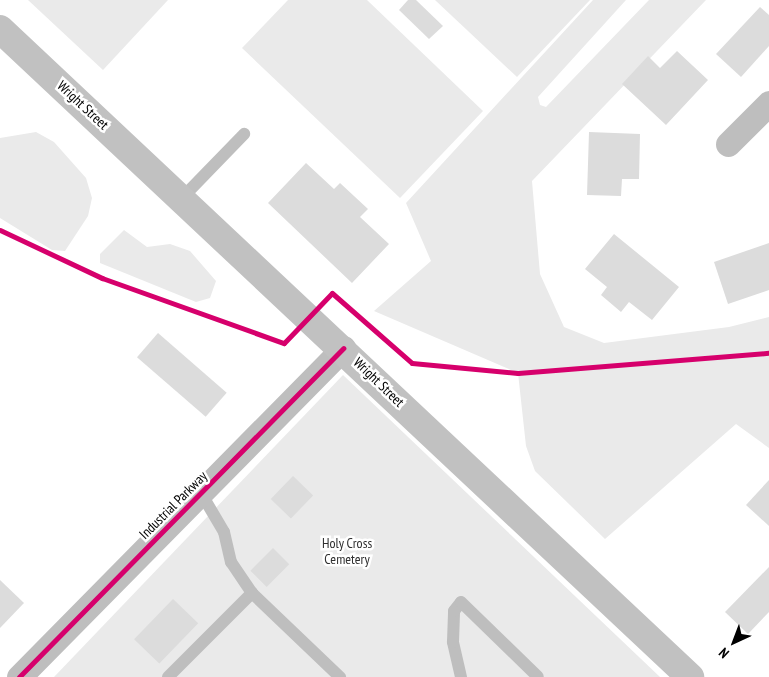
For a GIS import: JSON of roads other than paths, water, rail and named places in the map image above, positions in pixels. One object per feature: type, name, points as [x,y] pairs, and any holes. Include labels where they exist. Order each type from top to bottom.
[{"type":"main road","name":"Wright Street","points":[[0,29],[344,348],[690,677]]},
{"type":"street","points":[[728,144],[769,103]]},
{"type":"street","name":"Industrial Parkway","points":[[19,677],[344,348]]},
{"type":"lane","points":[[183,198],[244,134]]},
{"type":"lane","points":[[200,493],[224,532],[231,562],[252,593],[340,677]]},
{"type":"lane","points":[[168,677],[252,593]]},
{"type":"lane","points":[[461,677],[453,642],[454,611],[460,602],[538,677]]},
{"type":"park label","name":"Holy Cross Cemetery","points":[[347,552]]}]
